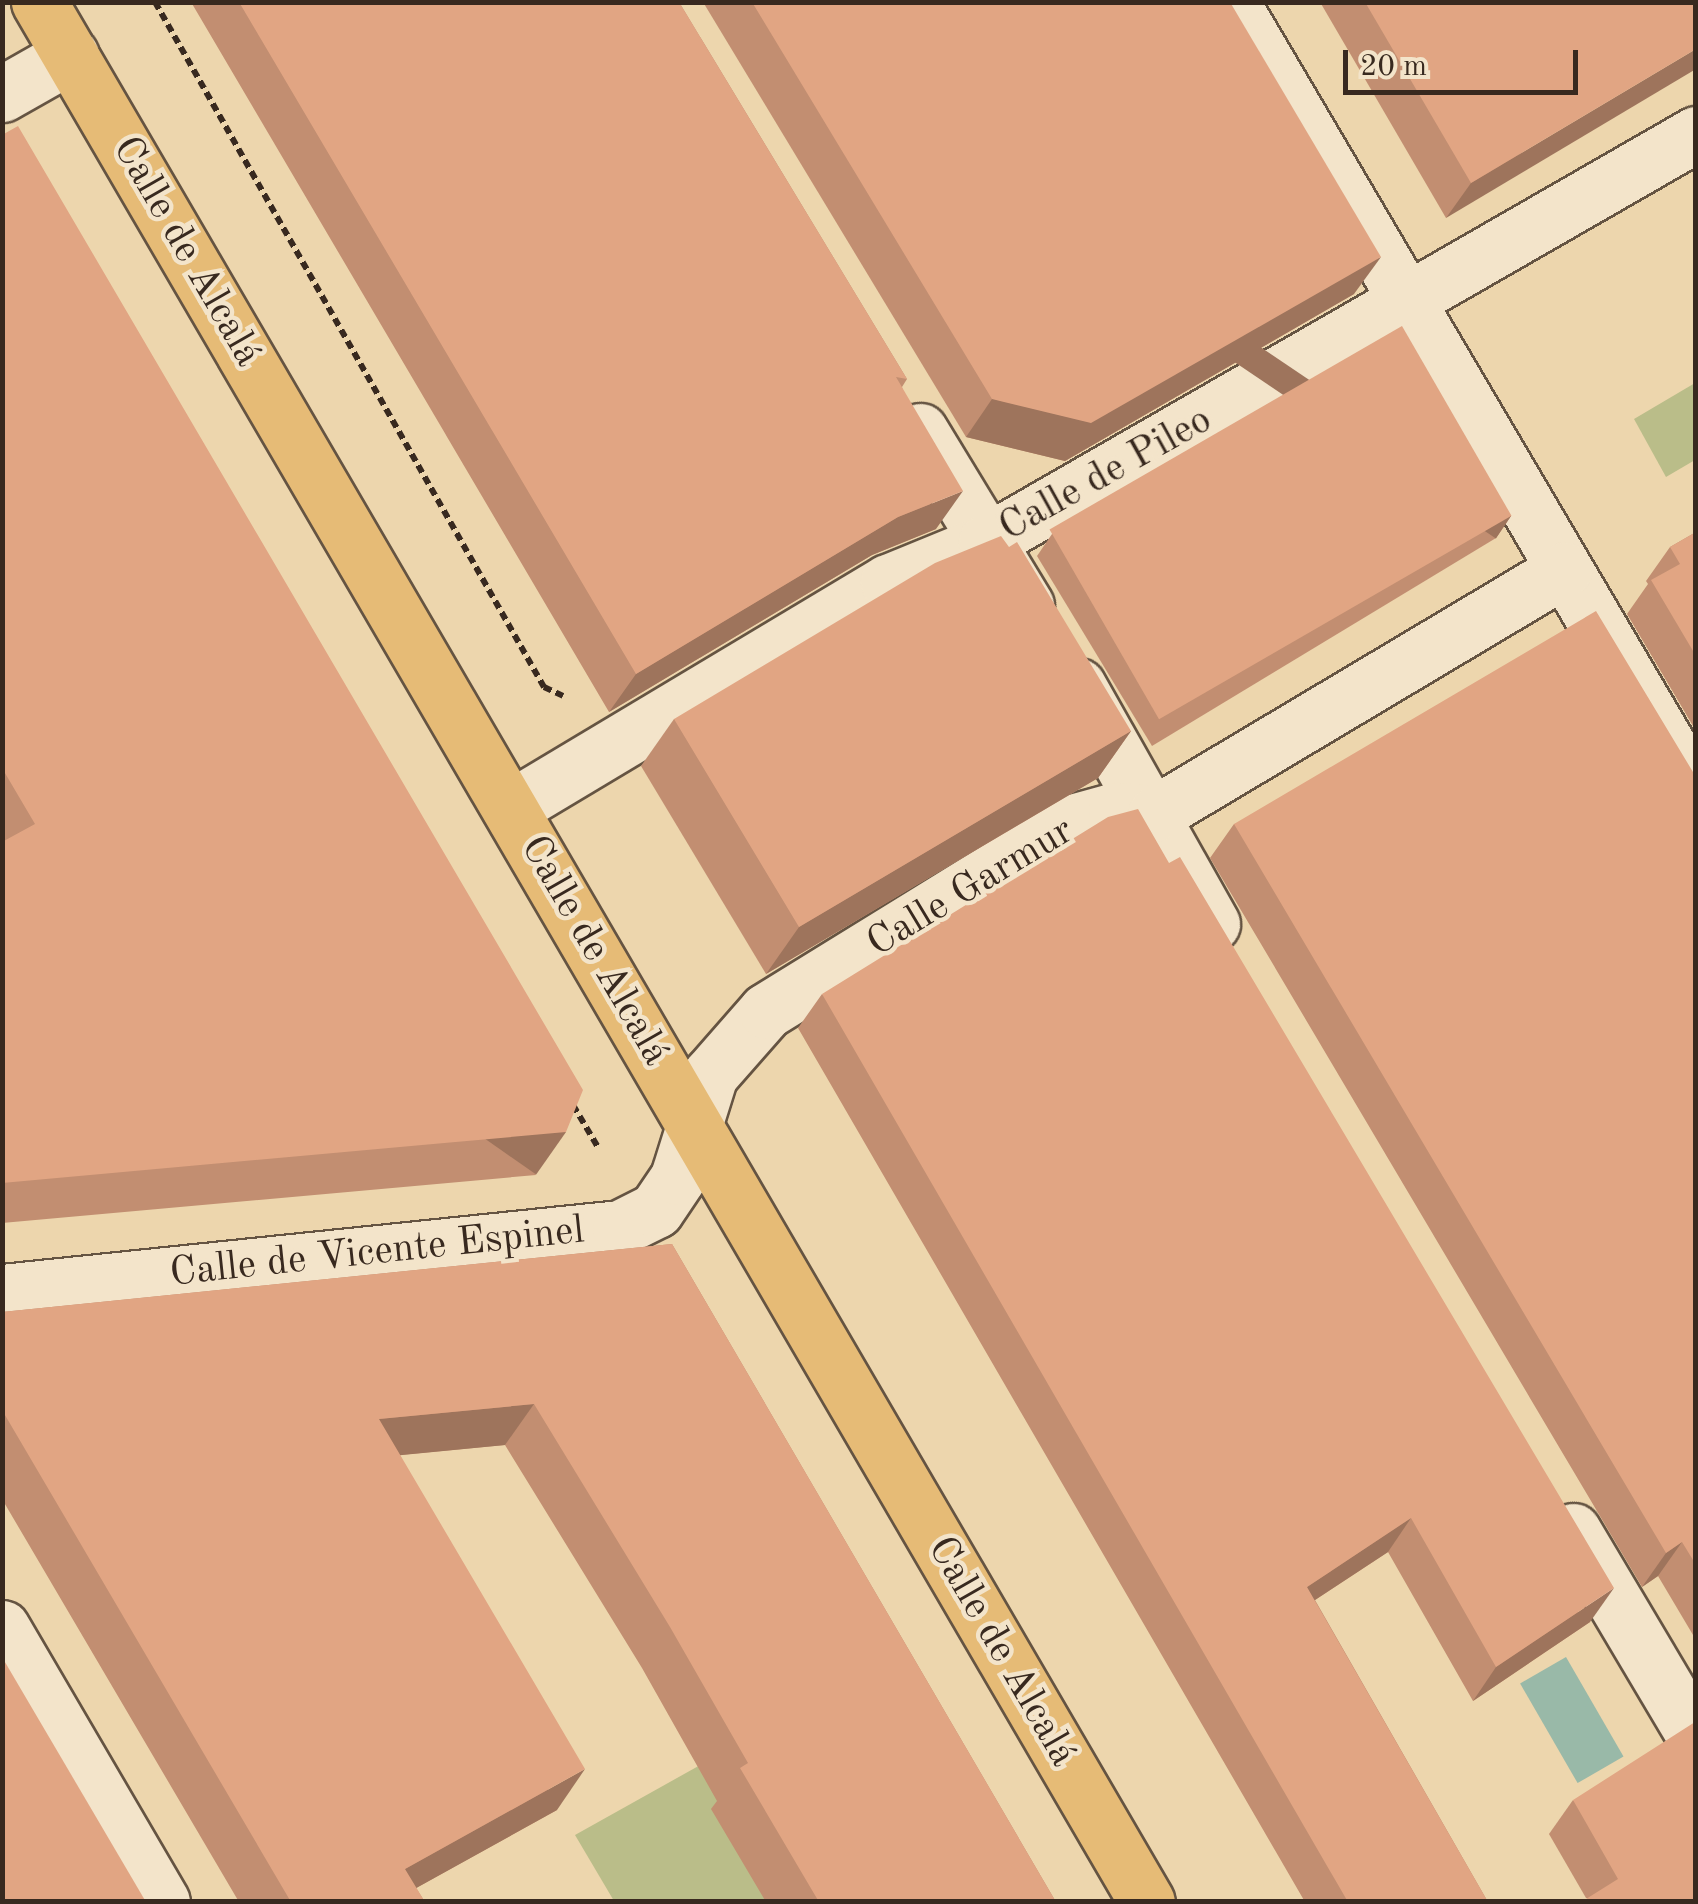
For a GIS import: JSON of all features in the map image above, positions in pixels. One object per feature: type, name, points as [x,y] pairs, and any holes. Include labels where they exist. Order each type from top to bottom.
[{"type":"main road","name":"Calle de Alcalá","points":[[39,2],[512,807],[693,1128],[1146,1902]]},
{"type":"street","points":[[1231,2],[1696,793]]},
{"type":"street","points":[[2,94],[70,54]]},
{"type":"street","name":"Calle de Pileo","points":[[512,807],[888,582],[986,542],[1409,306],[1696,134]]},
{"type":"street","points":[[890,380],[1156,814],[1244,978]]},
{"type":"street","points":[[1156,814],[1564,570]]},
{"type":"street","name":"Calle Garmur","points":[[693,1128],[728,1046],[766,1012],[1072,822],[1116,810],[1156,814]]},
{"type":"street","name":"Calle de Vicente Espinel","points":[[2,1292],[620,1228],[656,1210],[693,1128]]},
{"type":"street","points":[[1545,1485],[1696,1738]]},
{"type":"street","points":[[2,1628],[162,1902]]},
{"type":"path","points":[[155,2],[544,687],[577,703]]},
{"type":"path","points":[[570,1098],[600,1150]]},
{"type":"green space","points":[[1695,383],[1695,460],[1666,477],[1634,419]]},
{"type":"green space","points":[[745,1740],[787,1901],[614,1901],[575,1835]]},
{"type":"shaded area","points":[[1566,1657],[1624,1757],[1578,1783],[1520,1684]]},
{"type":"building","points":[[239,2],[679,2],[907,379],[896,377],[963,491],[898,517],[636,674]]},
{"type":"building","points":[[752,2],[1230,2],[1381,257],[1091,423],[992,399]]},
{"type":"building","points":[[1365,2],[1696,2],[1696,49],[1471,183]]},
{"type":"building","points":[[18,126],[583,1090],[566,1132],[2,1183],[2,842],[35,824],[2,768],[2,135]]},
{"type":"building","points":[[1402,326],[1512,516],[1159,719],[1050,530]]},
{"type":"building","points":[[1696,532],[1696,656],[1651,580],[1680,564],[1670,547]]},
{"type":"building","points":[[1001,536],[1009,547],[1017,542],[1131,731],[799,927],[674,719],[935,563]]},
{"type":"building","points":[[1596,611],[1696,777],[1696,1565],[1682,1542],[1666,1553],[1234,824]]},
{"type":"building","points":[[1138,809],[1169,863],[1180,857],[1614,1588],[1496,1667],[1411,1518],[1307,1587],[1488,1902],[1348,1902],[822,994],[1108,817]]},
{"type":"building","points":[[672,1244],[1056,1902],[819,1902],[740,1768],[748,1763],[534,1404],[379,1419],[585,1769],[405,1869],[425,1902],[291,1902],[2,1410],[2,1312]]},
{"type":"building","points":[[2,1657],[146,1902],[2,1902]]},
{"type":"building","points":[[1695,1722],[1696,1902],[1581,1902],[1618,1879],[1573,1800]]}]
